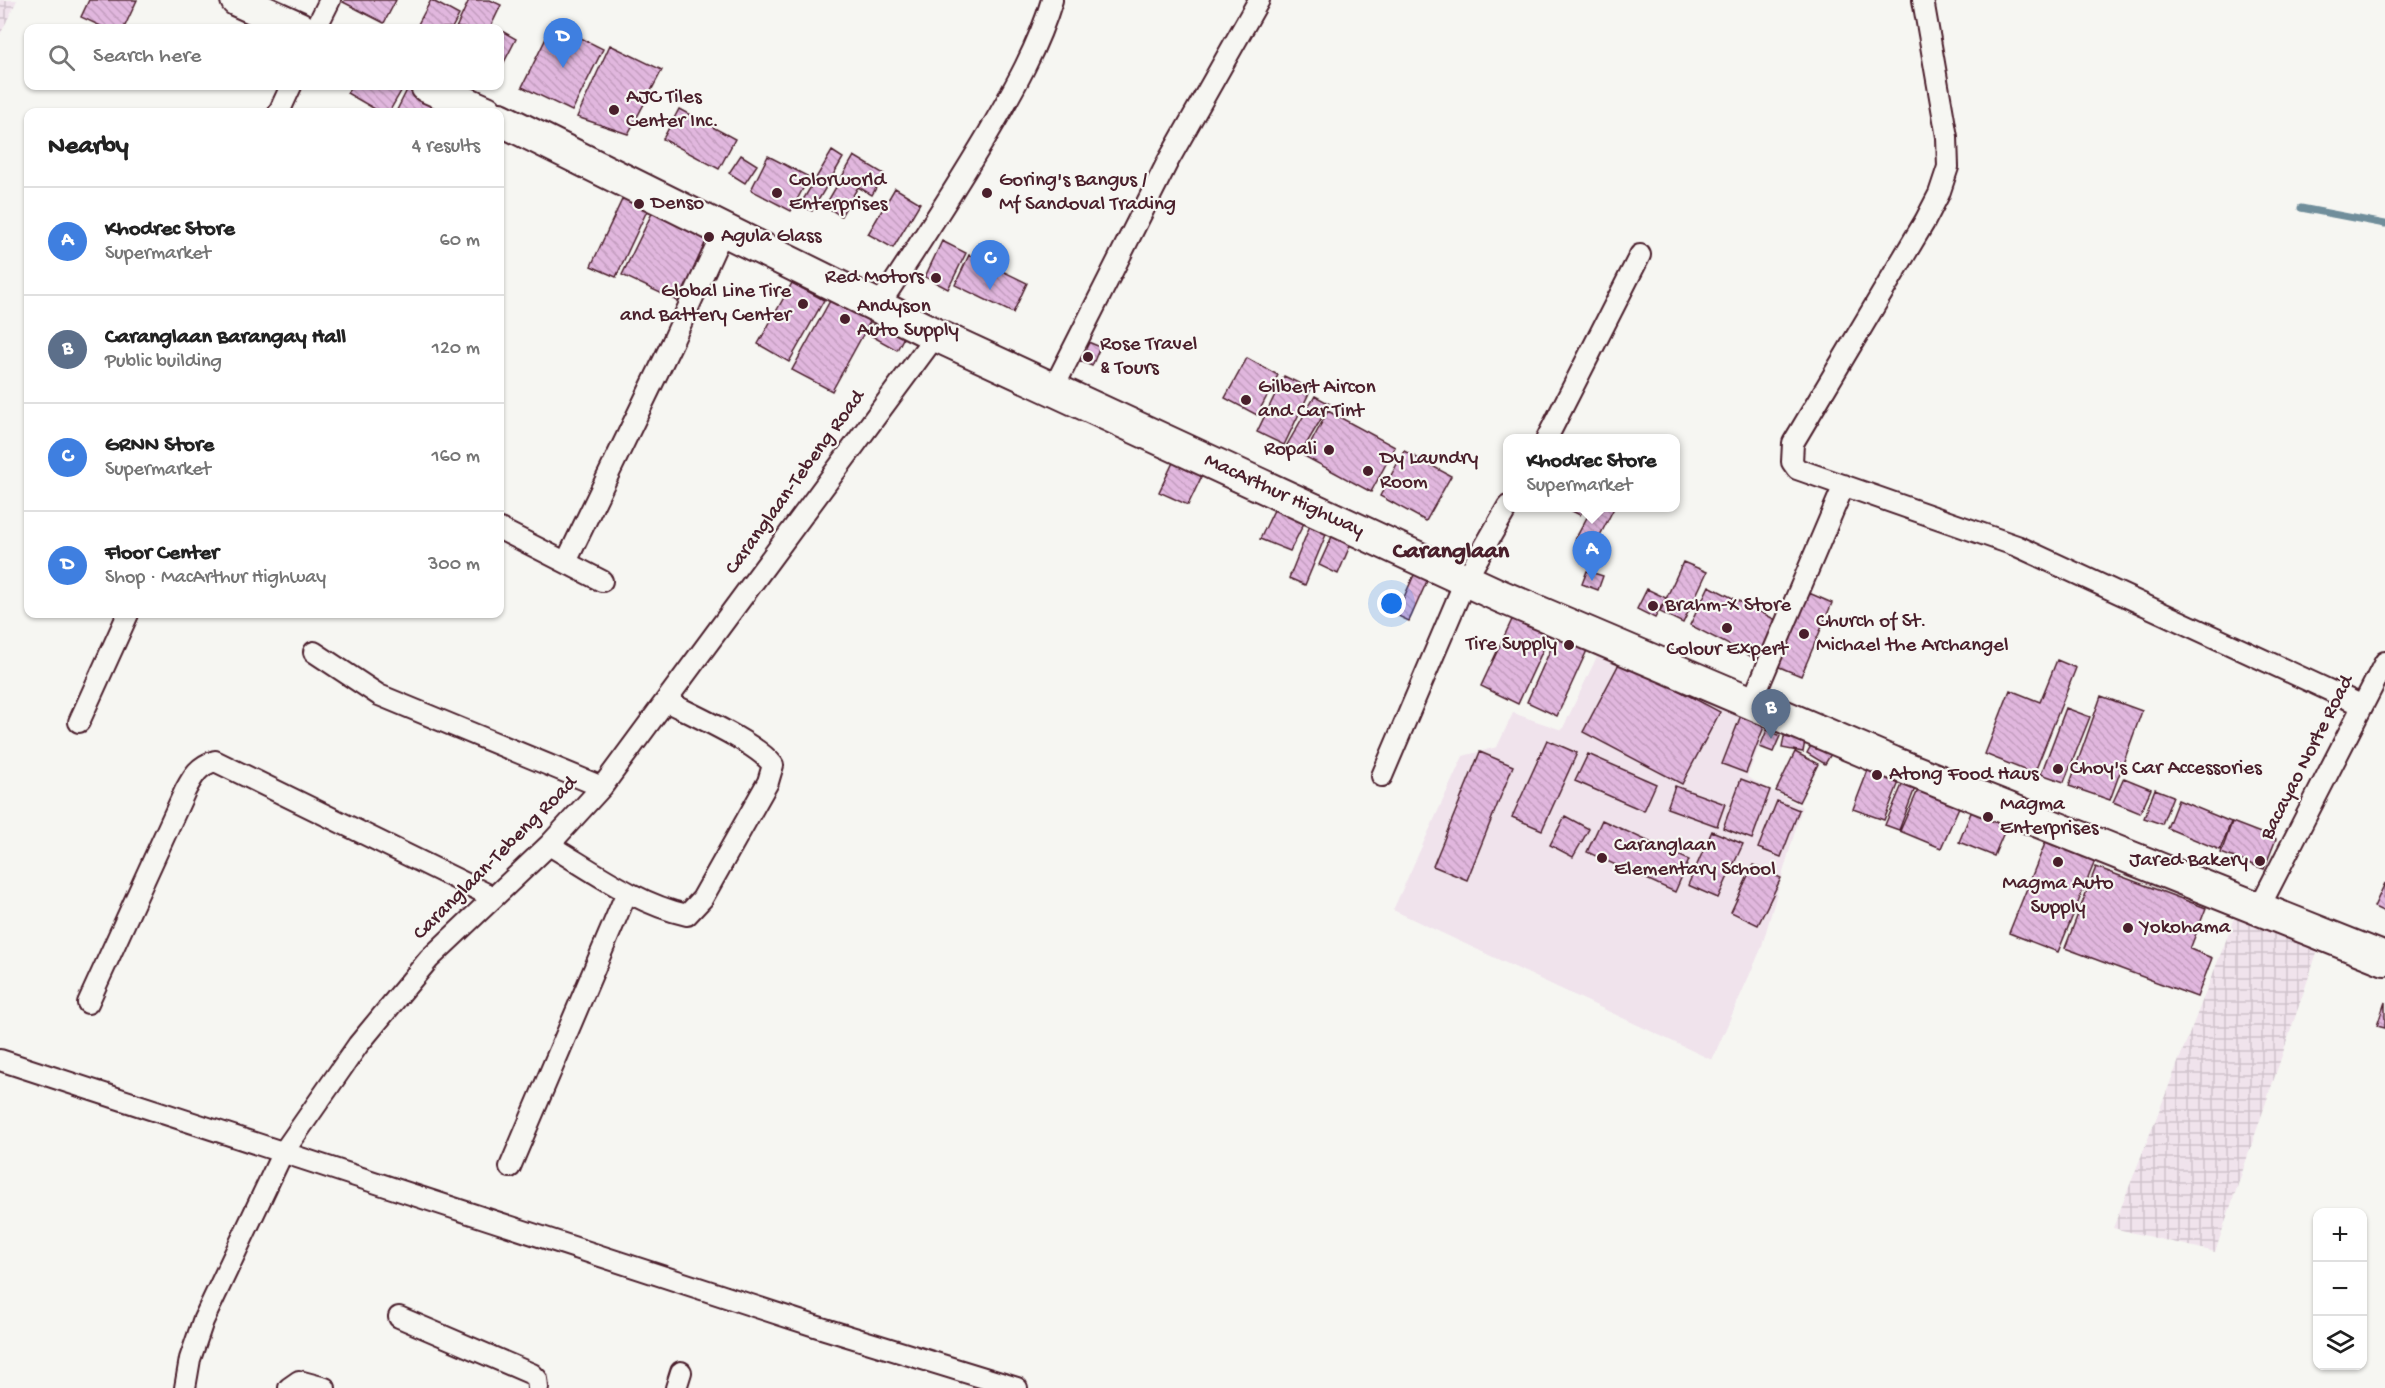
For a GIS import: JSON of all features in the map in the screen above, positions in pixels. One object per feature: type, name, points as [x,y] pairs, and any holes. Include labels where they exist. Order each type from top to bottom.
[{"type":"main road","points":[[237,0],[290,24]]},
{"type":"main road","name":"MacArthur Highway","points":[[436,90],[475,108]]},
{"type":"main road","name":"MacArthur Highway","points":[[504,122],[936,335],[1466,579],[1893,764],[2385,959]]},
{"type":"street","points":[[318,24],[330,0]]},
{"type":"street","points":[[879,306],[954,191],[1017,84],[1044,28],[1052,0]]},
{"type":"street","points":[[1053,389],[1168,161],[1259,0]]},
{"type":"street","points":[[1923,0],[1947,137],[1948,166],[1939,194],[1925,221],[1793,443],[1792,462],[1797,469],[2017,546],[2361,705]]},
{"type":"street","points":[[281,108],[289,90]]},
{"type":"street","points":[[566,562],[672,343],[723,231]]},
{"type":"street","points":[[1549,434],[1640,255]]},
{"type":"street","name":"Caranglaan-Tebeng Road","points":[[185,1388],[190,1359],[203,1321],[282,1154],[358,1045],[429,959],[549,845],[602,787],[936,335]]},
{"type":"street","points":[[1751,704],[1844,485]]},
{"type":"street","points":[[1382,776],[1466,579],[1505,512]]},
{"type":"street","points":[[504,532],[602,581]]},
{"type":"street","points":[[79,722],[126,618]]},
{"type":"street","points":[[314,652],[378,694],[602,787]]},
{"type":"street","name":"Bacayao Norte Road","points":[[2259,908],[2385,662]]},
{"type":"street","points":[[549,845],[627,891],[667,910],[687,915],[702,899],[768,782],[773,765],[766,755],[752,746],[666,701]]},
{"type":"street","points":[[88,1003],[185,791],[195,773],[204,764],[215,761],[493,897]]},
{"type":"street","points":[[510,1167],[627,891]]},
{"type":"street","points":[[0,1060],[804,1323],[1017,1388]]},
{"type":"street","points":[[399,1317],[532,1374],[537,1379],[538,1388]]},
{"type":"street","points":[[289,1388],[299,1381],[326,1388]]},
{"type":"shaded area","points":[[0,0],[17,0],[0,35]]},
{"type":"shaded area","name":"Caranglaan Elementary School","points":[[1604,642],[1771,717],[1747,777],[1802,807],[1761,949],[1712,1060],[1393,910],[1463,756],[1497,747],[1513,713],[1562,730]]},
{"type":"shaded area","points":[[2238,910],[2321,941],[2215,1252],[2113,1228]]},
{"type":"building","points":[[89,0],[137,0],[126,24],[96,24],[81,17]]},
{"type":"building","points":[[345,0],[396,0],[384,23],[343,2]]},
{"type":"building","points":[[431,0],[459,15],[454,24],[418,24]]},
{"type":"building","points":[[469,0],[490,0],[501,5],[492,24],[458,24]]},
{"type":"building","points":[[553,24],[603,49],[572,111],[522,87]]},
{"type":"building","points":[[504,32],[516,39],[504,62]]},
{"type":"building","points":[[610,45],[662,70],[628,134],[577,117]]},
{"type":"building","points":[[349,90],[402,90],[391,108],[373,108],[347,93]]},
{"type":"building","points":[[407,90],[421,90],[445,108],[398,108]]},
{"type":"building","points":[[679,109],[735,139],[719,169],[663,139]]},
{"type":"building","points":[[832,151],[843,158],[812,211],[800,205]]},
{"type":"building","points":[[741,155],[757,165],[745,183],[729,173]]},
{"type":"building","points":[[768,156],[809,177],[791,211],[751,190]]},
{"type":"building","points":[[854,156],[884,174],[872,195],[858,187],[841,216],[825,206]]},
{"type":"building","points":[[895,188],[920,203],[893,248],[868,234]]},
{"type":"building","points":[[627,189],[652,200],[616,277],[591,266]]},
{"type":"building","points":[[657,203],[721,233],[686,305],[622,275]]},
{"type":"building","points":[[942,241],[966,253],[948,289],[925,277]]},
{"type":"building","points":[[969,255],[1027,283],[1013,313],[955,285]]},
{"type":"building","points":[[792,283],[824,300],[789,362],[758,344]]},
{"type":"building","points":[[831,299],[871,320],[832,391],[792,370]]},
{"type":"building","points":[[879,314],[908,329],[897,350],[868,334]]},
{"type":"building","points":[[1086,341],[1100,347],[1092,366],[1078,360]]},
{"type":"building","points":[[1247,358],[1278,375],[1257,415],[1225,398]]},
{"type":"building","points":[[1284,376],[1311,389],[1284,445],[1257,432]]},
{"type":"building","points":[[1315,396],[1330,404],[1301,453],[1287,445]]},
{"type":"building","points":[[1328,411],[1395,447],[1371,492],[1304,456]]},
{"type":"building","points":[[1404,451],[1451,476],[1426,521],[1380,496]]},
{"type":"building","points":[[1178,452],[1207,465],[1188,505],[1159,492]]},
{"type":"building","points":[[1278,502],[1307,517],[1290,551],[1260,539]]},
{"type":"building","points":[[1590,512],[1612,512],[1593,549],[1575,540]]},
{"type":"building","points":[[1313,518],[1330,525],[1305,585],[1289,578]]},
{"type":"building","points":[[1334,532],[1352,541],[1338,574],[1319,565]]},
{"type":"building","points":[[1683,562],[1707,572],[1683,623],[1660,612]]},
{"type":"building","points":[[1418,566],[1431,572],[1409,621],[1396,615]]},
{"type":"building","points":[[1587,571],[1603,576],[1598,590],[1582,584]]},
{"type":"building","points":[[1709,586],[1782,623],[1762,662],[1690,625]]},
{"type":"building","points":[[1647,589],[1666,598],[1655,618],[1637,609]]},
{"type":"building","name":"Church of St. Michael the Archangel","points":[[1809,593],[1832,603],[1801,676],[1777,666]]},
{"type":"building","points":[[1517,609],[1554,626],[1518,704],[1481,686]]},
{"type":"building","points":[[1558,633],[1589,646],[1557,716],[1527,702]]},
{"type":"building","points":[[1621,660],[1720,712],[1682,784],[1583,732]]},
{"type":"building","points":[[2057,660],[2076,668],[2034,774],[1985,754],[2010,690],[2040,702]]},
{"type":"building","points":[[2101,696],[2142,711],[2110,800],[2069,786]]},
{"type":"building","points":[[2066,708],[2090,717],[2064,782],[2041,774]]},
{"type":"building","points":[[1743,710],[1767,719],[1746,773],[1722,764]]},
{"type":"building","points":[[1767,730],[1780,736],[1773,752],[1760,747]]},
{"type":"building","points":[[1784,737],[1805,741],[1803,752],[1782,748]]},
{"type":"building","points":[[1815,738],[1834,749],[1825,764],[1807,753]]},
{"type":"building","points":[[1547,740],[1577,753],[1542,830],[1512,817]]},
{"type":"building","points":[[1480,752],[1513,766],[1467,880],[1433,866]]},
{"type":"building","points":[[1795,752],[1818,764],[1799,802],[1776,791]]},
{"type":"building","points":[[1588,754],[1656,784],[1644,811],[1575,781]]},
{"type":"building","points":[[1870,765],[1901,777],[1884,820],[1853,809]]},
{"type":"building","points":[[1905,778],[1917,783],[1899,830],[1885,825]]},
{"type":"building","points":[[2124,778],[2151,789],[2140,813],[2113,802]]},
{"type":"building","points":[[1741,779],[1770,790],[1752,839],[1723,828]]},
{"type":"building","points":[[1922,781],[1963,798],[1941,848],[1900,831]]},
{"type":"building","points":[[1675,786],[1725,804],[1717,826],[1667,808]]},
{"type":"building","points":[[2155,789],[2173,796],[2162,824],[2144,818]]},
{"type":"building","points":[[2178,800],[2231,822],[2220,850],[2167,828]]},
{"type":"building","points":[[1777,801],[1799,810],[1781,857],[1758,848]]},
{"type":"building","points":[[1975,803],[2010,818],[1994,856],[1959,842]]},
{"type":"building","points":[[1565,816],[1589,829],[1573,857],[1550,845]]},
{"type":"building","points":[[1602,820],[1689,860],[1675,892],[1587,852]]},
{"type":"building","points":[[2232,822],[2276,839],[2264,869],[2221,853]]},
{"type":"building","points":[[1712,831],[1743,844],[1718,898],[1688,885]]},
{"type":"building","points":[[2046,841],[2095,861],[2058,952],[2009,933]]},
{"type":"building","points":[[1753,865],[1781,878],[1758,925],[1731,912]]},
{"type":"building","points":[[2096,867],[2206,908],[2190,949],[2212,958],[2197,997],[2065,948]]},
{"type":"building","points":[[2385,883],[2385,912],[2374,907]]},
{"type":"building","points":[[2385,1002],[2385,1028],[2377,1026]]},
{"type":"waterway","points":[[2301,208],[2385,224]]},
{"type":"place","name":"Floor Center","points":[[563,68]]},
{"type":"place","name":"AJC Tiles Center Inc.","points":[[614,110]]},
{"type":"place","name":"Colorworld Enterprises","points":[[777,193]]},
{"type":"place","name":"Goring's Bangus / Mf Sandoval Trading","points":[[987,193]]},
{"type":"place","name":"Denso","points":[[639,204]]},
{"type":"place","name":"Agula Glass","points":[[709,237]]},
{"type":"place","name":"Red Motors","points":[[936,278]]},
{"type":"place","name":"GRNN Store","points":[[990,290]]},
{"type":"place","name":"Global Line Tire and Battery Center","points":[[803,304]]},
{"type":"place","name":"Andyson Auto Supply","points":[[845,319]]},
{"type":"place","name":"Rose Travel & Tours","points":[[1088,357]]},
{"type":"place","name":"Gilbert Aircon and Car Tint","points":[[1246,400]]},
{"type":"place","name":"Ropali","points":[[1329,450]]},
{"type":"place","name":"Dy Laundry Room","points":[[1368,471]]},
{"type":"place","name":"Khodrec Store","points":[[1592,581]]},
{"type":"place","name":"Brahm-X Store","points":[[1653,606]]},
{"type":"place","name":"Colour Expert","points":[[1727,628]]},
{"type":"place","name":"Church of St. Michael the Archangel","points":[[1804,634]]},
{"type":"place","name":"Tire Supply","points":[[1569,645]]},
{"type":"place","name":"Caranglaan Barangay Hall","points":[[1771,739]]},
{"type":"place","name":"Choy's Car Accessories","points":[[2058,769]]},
{"type":"place","name":"Atong Food Haus","points":[[1877,775]]},
{"type":"place","name":"Magma Enterprises","points":[[1988,817]]},
{"type":"place","name":"Caranglaan Elementary School","points":[[1602,858]]},
{"type":"place","name":"Jared Bakery","points":[[2260,861]]},
{"type":"place","name":"Magma Auto Supply","points":[[2058,862]]},
{"type":"place","name":"Yokohama","points":[[2128,928]]},
{"type":"district","name":"Caranglaan","points":[[1451,552]]}]
